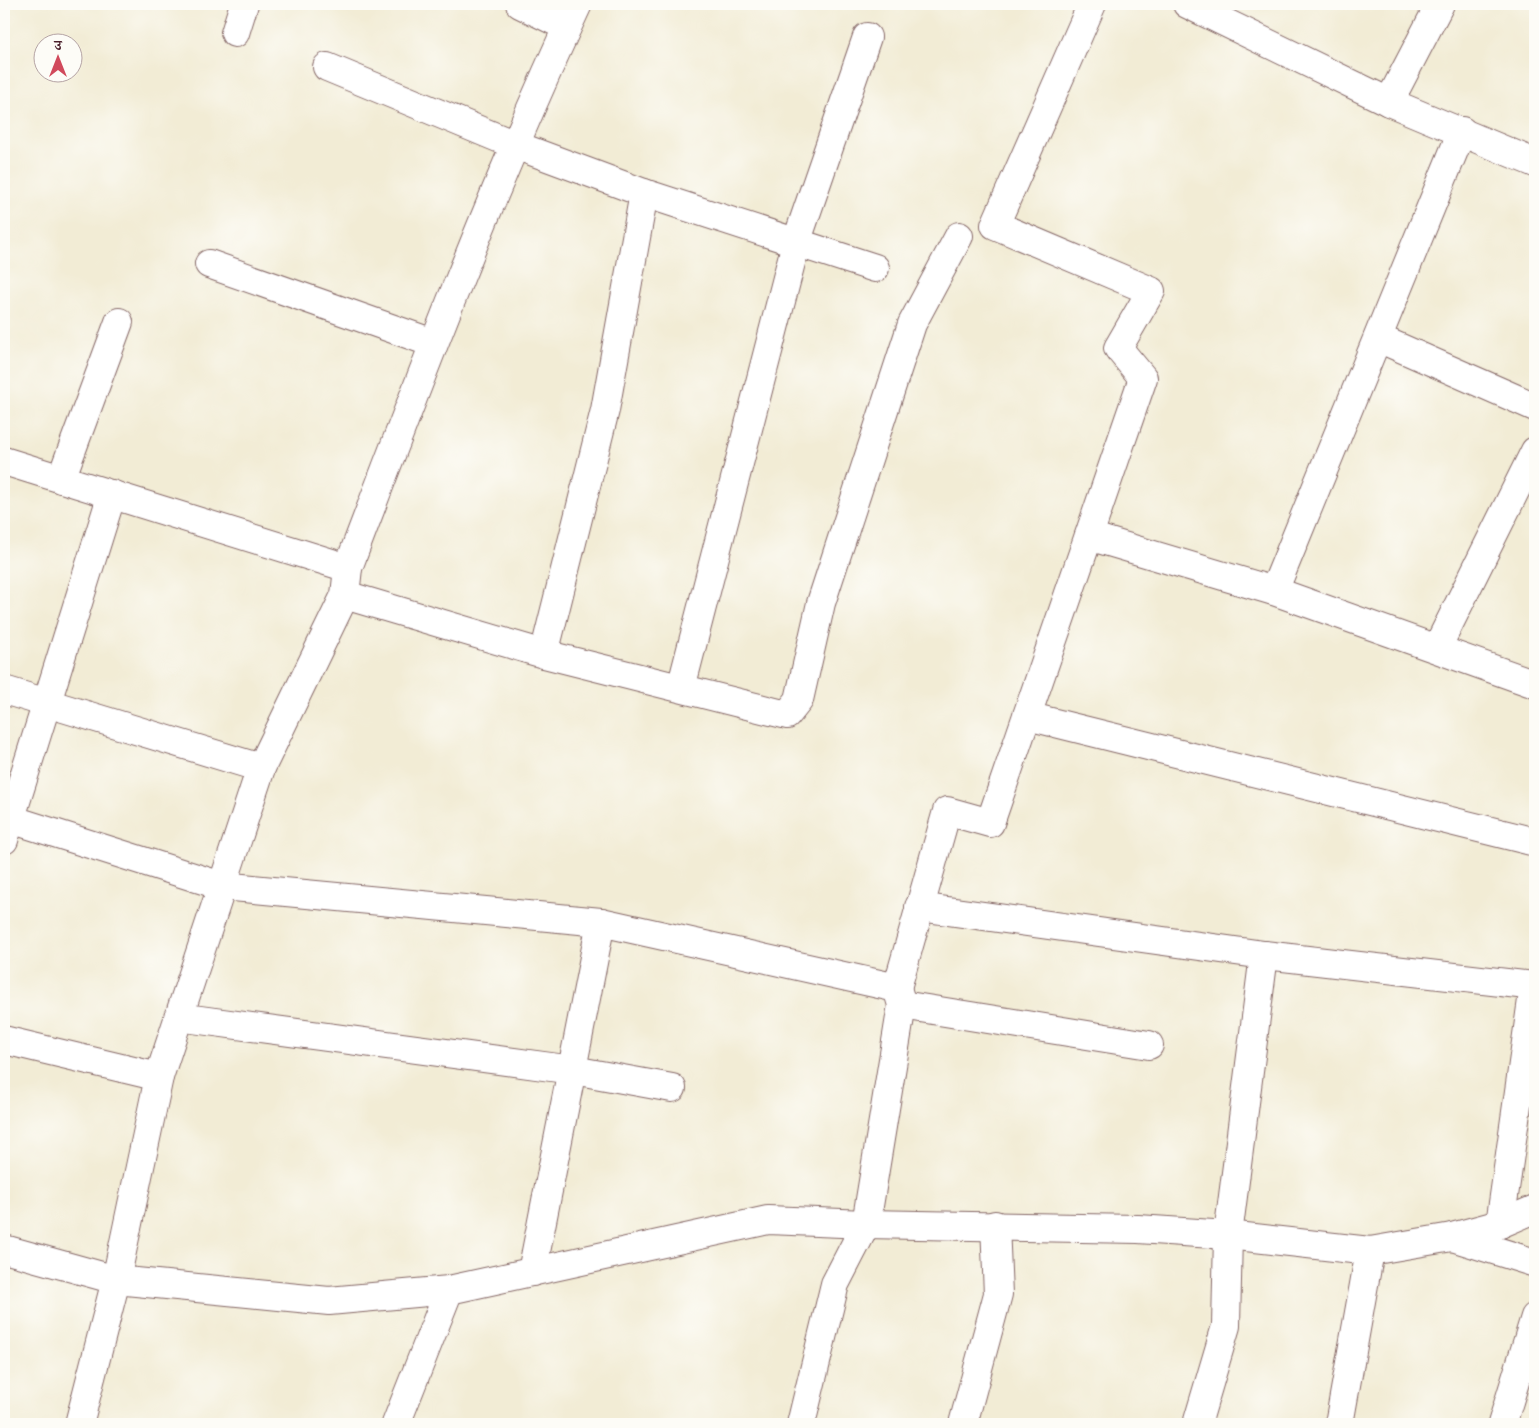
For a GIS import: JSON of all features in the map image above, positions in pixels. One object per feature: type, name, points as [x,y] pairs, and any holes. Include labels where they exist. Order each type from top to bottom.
[{"type":"street","points":[[235,33],[244,4]]},
{"type":"street","points":[[79,1424],[116,1280],[159,1077],[261,768],[345,595],[348,568],[433,343],[515,145],[572,15],[520,4]]},
{"type":"street","points":[[801,1424],[835,1284],[866,1224],[899,997],[919,907],[947,811],[990,823],[1143,378],[1118,348],[1151,290],[995,224],[1092,4]]},
{"type":"street","points":[[1187,4],[1389,102],[1535,162]]},
{"type":"street","points":[[1389,102],[1440,4]]},
{"type":"street","points":[[681,688],[796,243],[867,38]]},
{"type":"street","points":[[328,67],[515,145],[644,193],[876,268]]},
{"type":"street","points":[[1274,591],[1462,132]]},
{"type":"street","points":[[544,654],[605,410],[644,193]]},
{"type":"street","points":[[345,595],[544,654],[787,716],[799,700],[821,603],[912,324],[959,236]]},
{"type":"street","points":[[209,264],[433,343]]},
{"type":"street","points":[[61,478],[119,322]]},
{"type":"street","points":[[1378,338],[1533,400]]},
{"type":"street","points":[[1438,648],[1535,451]]},
{"type":"street","points":[[4,461],[348,568]]},
{"type":"street","points":[[112,494],[6,826],[222,886],[601,922],[899,997],[1149,1045]]},
{"type":"street","points":[[1089,536],[1274,591],[1535,684]]},
{"type":"street","points":[[4,690],[261,768]]},
{"type":"street","points":[[1027,716],[1535,842]]},
{"type":"street","points":[[919,907],[1264,955],[1534,986],[1500,1224]]},
{"type":"street","points":[[532,1272],[601,922]]},
{"type":"street","points":[[1197,1424],[1226,1326],[1228,1235],[1264,955]]},
{"type":"street","points":[[178,1018],[573,1070],[672,1088]]},
{"type":"street","points":[[4,1040],[159,1077]]},
{"type":"street","points":[[4,1248],[116,1280],[329,1301],[449,1290],[768,1220],[866,1224],[1138,1229],[1228,1235],[1370,1251],[1452,1237],[1500,1224],[1535,1209]]},
{"type":"street","points":[[963,1424],[998,1294],[995,1225]]},
{"type":"street","points":[[1452,1237],[1535,1263]]},
{"type":"street","points":[[1339,1424],[1370,1251]]},
{"type":"street","points":[[396,1424],[449,1290]]},
{"type":"street","points":[[1502,1424],[1535,1317]]}]
